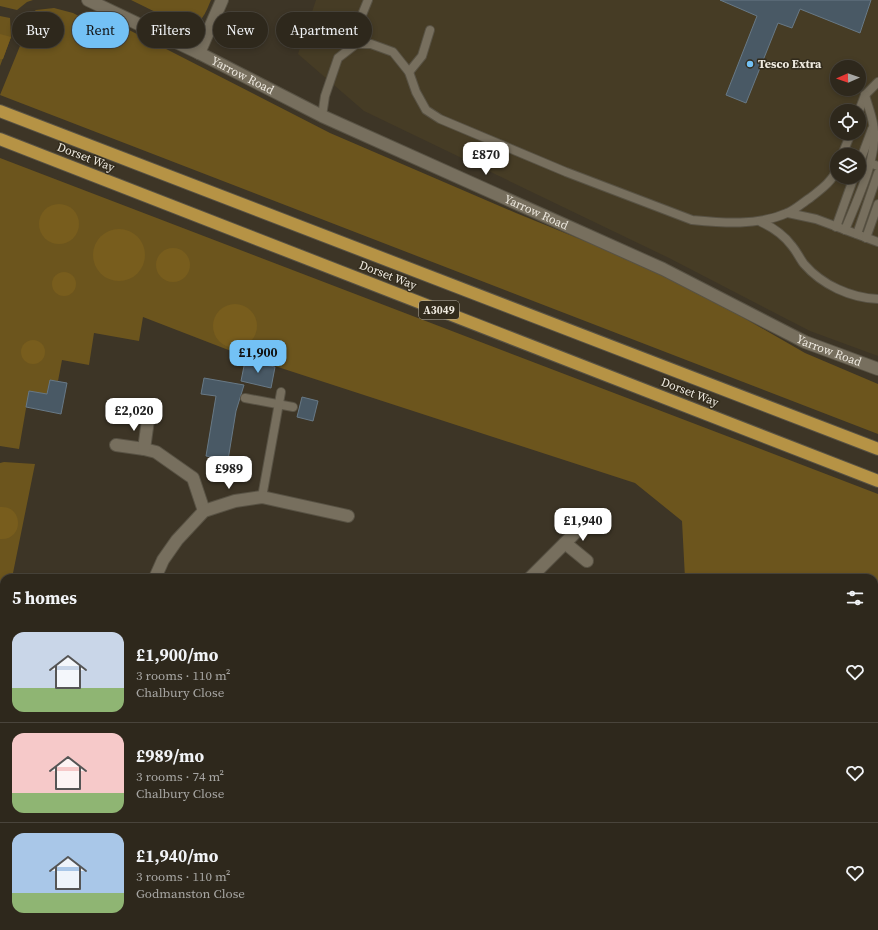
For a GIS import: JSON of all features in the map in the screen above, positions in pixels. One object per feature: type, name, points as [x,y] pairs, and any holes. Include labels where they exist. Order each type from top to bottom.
[{"type":"highway","name":"Dorset Way","points":[[0,111],[878,449]]},
{"type":"highway","name":"Dorset Way","points":[[0,139],[878,481]]},
{"type":"street","name":"Yarrow Road","points":[[88,0],[199,53],[322,116],[664,269],[805,342],[878,369]]},
{"type":"street","points":[[199,53],[222,0]]},
{"type":"street","points":[[144,449],[148,420]]},
{"type":"street","points":[[116,445],[156,452],[193,478],[204,511]]},
{"type":"street","points":[[157,574],[163,560],[177,540],[204,511],[235,501],[262,497],[348,516]]},
{"type":"street","points":[[534,574],[585,523]]},
{"type":"street","points":[[565,543],[587,561]]},
{"type":"lane","points":[[363,12],[368,0]]},
{"type":"lane","points":[[409,72],[422,56],[430,30]]},
{"type":"lane","points":[[372,44],[394,52],[409,72],[416,92],[426,110],[440,119],[482,138],[566,172],[692,220],[715,222],[761,222],[788,213],[821,189],[830,180]]},
{"type":"lane","points":[[322,116],[325,96],[338,58],[351,48]]},
{"type":"lane","points":[[866,94],[878,82]]},
{"type":"lane","points":[[845,230],[874,164],[874,131],[865,96]]},
{"type":"lane","points":[[865,148],[873,125]]},
{"type":"lane","points":[[857,234],[878,173]]},
{"type":"lane","points":[[836,227],[851,184]]},
{"type":"lane","points":[[866,238],[878,204]]},
{"type":"lane","points":[[788,213],[816,219],[878,241]]},
{"type":"lane","points":[[761,222],[778,231],[792,246],[804,264],[816,276],[829,285],[848,293],[878,299]]},
{"type":"lane","points":[[262,497],[281,392]]},
{"type":"lane","points":[[245,398],[293,407]]},
{"type":"shaded area","points":[[0,0],[33,0],[27,2],[17,10],[0,6]]},
{"type":"shaded area","points":[[131,0],[211,0],[205,14],[205,12],[155,12]]},
{"type":"shaded area","points":[[316,0],[878,0],[878,356],[810,331],[669,258],[364,111],[298,54],[300,48],[372,48],[372,12],[312,12]]},
{"type":"shaded area","points":[[54,8],[72,13],[72,48],[129,48],[129,30],[137,34],[137,48],[164,48],[330,133],[516,213],[619,255],[690,287],[805,353],[878,384],[878,434],[0,95],[19,48],[64,48],[64,12],[33,12],[36,10]]},
{"type":"shaded area","points":[[0,16],[10,18],[11,37],[0,66]]},
{"type":"shaded area","points":[[0,34],[11,37],[3,59],[0,59]]},
{"type":"shaded area","points":[[0,158],[878,494],[878,574],[685,574],[682,521],[635,483],[244,356],[143,317],[139,341],[94,333],[89,365],[62,360],[58,381],[50,380],[47,394],[29,391],[19,449],[0,446]]},
{"type":"shaded area","points":[[63,204],[70,207],[76,213],[79,224],[78,232],[70,241],[63,244],[55,244],[48,241],[40,232],[39,220],[42,213],[51,205]]},
{"type":"shaded area","points":[[119,229],[133,233],[141,241],[145,255],[141,269],[133,277],[119,281],[105,277],[97,269],[93,255],[97,241],[105,233]]},
{"type":"shaded area","points":[[170,248],[176,248],[185,253],[189,259],[189,271],[185,277],[176,282],[170,282],[161,277],[156,268],[156,262],[161,253]]},
{"type":"shaded area","points":[[64,272],[73,275],[76,284],[73,293],[64,296],[55,293],[52,284],[55,275]]},
{"type":"shaded area","points":[[231,304],[239,304],[251,310],[257,322],[257,330],[251,342],[239,348],[231,348],[219,342],[213,330],[213,322],[219,310]]},
{"type":"shaded area","points":[[33,340],[41,344],[45,352],[41,360],[33,364],[25,360],[21,352],[25,344]]},
{"type":"shaded area","points":[[0,463],[35,464],[13,574],[0,574]]},
{"type":"shaded area","points":[[0,507],[8,508],[14,511],[17,517],[17,529],[14,535],[8,538],[0,539]]},
{"type":"building","name":"Tesco Extra","points":[[720,0],[871,0],[860,33],[800,9],[792,28],[778,23],[746,103],[726,95],[757,16]]},
{"type":"building","points":[[245,361],[275,367],[271,388],[241,381]]},
{"type":"building","points":[[204,378],[244,385],[236,411],[228,460],[206,456],[216,396],[201,394]]},
{"type":"building","points":[[50,380],[67,383],[61,414],[26,407],[29,391],[47,394]]},
{"type":"building","points":[[302,397],[318,401],[313,421],[297,417]]},
{"type":"place","name":"Tesco Extra","points":[[750,64]]}]
